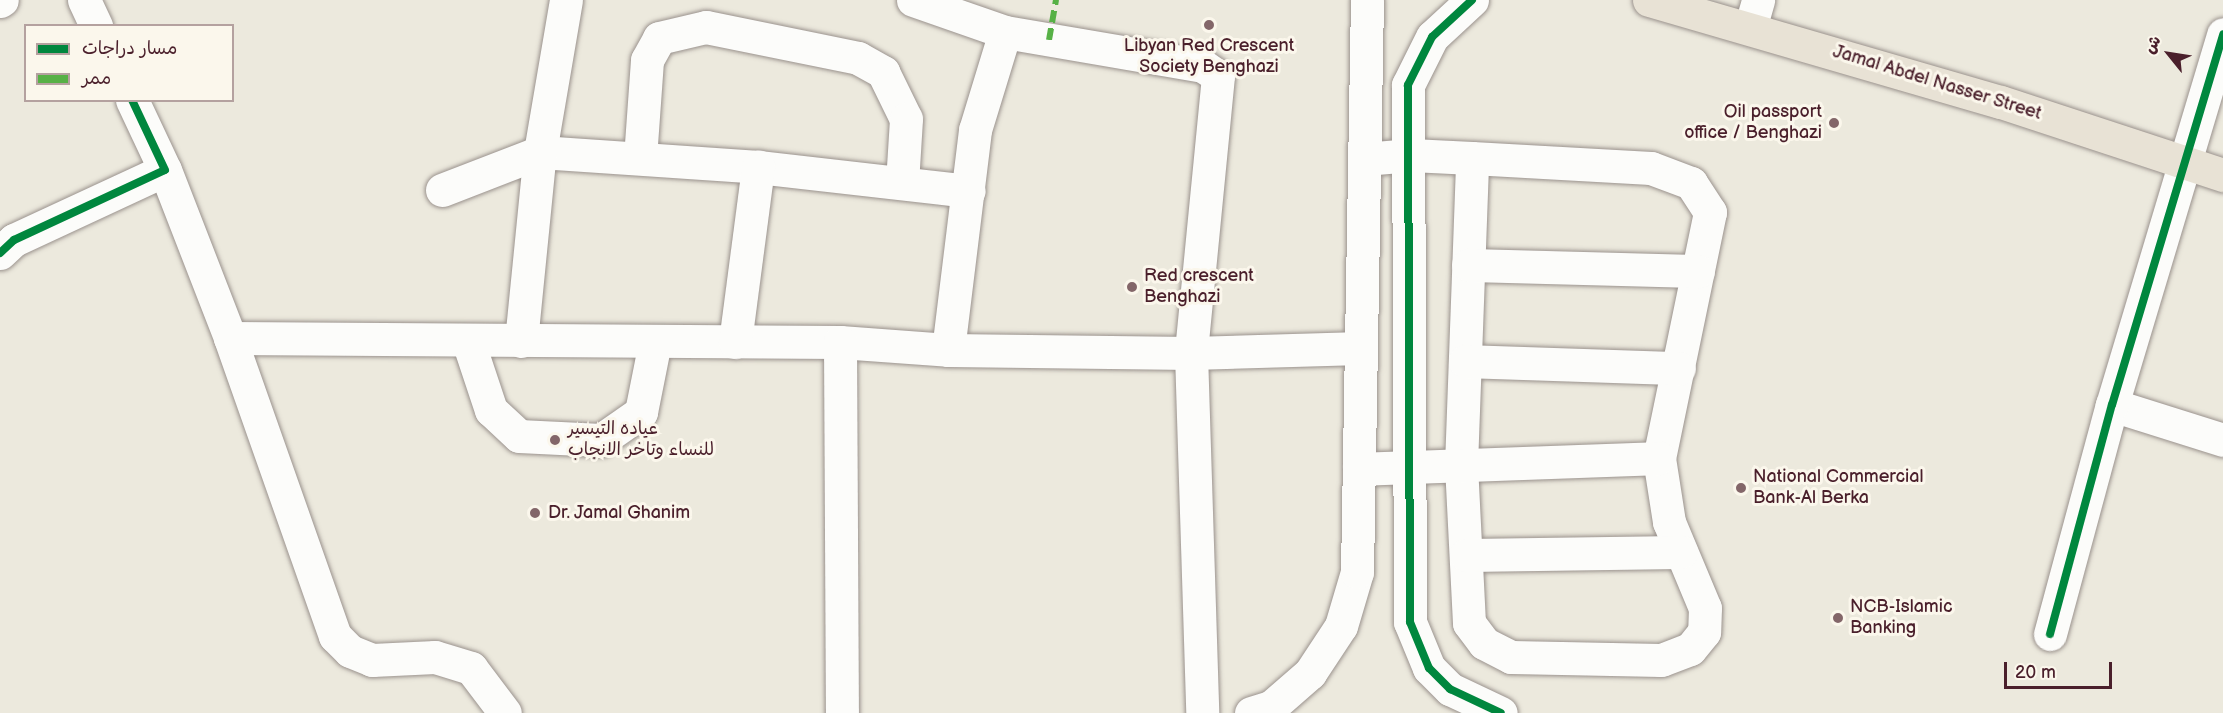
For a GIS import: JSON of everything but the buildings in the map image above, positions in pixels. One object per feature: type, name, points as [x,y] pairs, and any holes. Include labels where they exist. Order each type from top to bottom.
[{"type":"main road","name":"Jamal Abdel Nasser Street","points":[[1649,0],[1754,13],[2223,175]]},
{"type":"street","points":[[84,0],[95,24]]},
{"type":"street","points":[[521,341],[540,152],[566,0]]},
{"type":"street","points":[[913,0],[1005,32],[1203,66],[1218,76],[1191,353],[1202,713]]},
{"type":"street","points":[[1251,713],[1271,707],[1310,674],[1341,626],[1357,572],[1367,0]]},
{"type":"street","points":[[1472,0],[1432,37],[1408,85],[1411,155],[1410,622],[1429,668],[1443,682],[1478,706],[1501,713]]},
{"type":"street","points":[[640,158],[647,60],[659,38],[706,27],[858,58],[883,72],[906,119],[902,183]]},
{"type":"street","points":[[948,350],[975,130],[1005,32]]},
{"type":"street","points":[[2050,634],[2112,405],[2223,34]]},
{"type":"street","points":[[133,102],[165,170],[230,338],[334,636],[350,651],[372,660],[435,657],[471,668],[505,713]]},
{"type":"street","points":[[442,190],[540,152],[758,167],[969,190]]},
{"type":"street","points":[[1364,159],[1411,155],[1651,168],[1691,183],[1710,212],[1659,458],[1669,522],[1705,608],[1704,633],[1690,649],[1661,660],[1511,657],[1484,644],[1469,623],[1461,465],[1472,159]]},
{"type":"street","points":[[735,342],[758,167]]},
{"type":"street","points":[[0,253],[14,240],[165,170]]},
{"type":"street","points":[[1468,265],[1698,271]]},
{"type":"street","points":[[230,338],[840,342],[948,350],[1191,353],[1360,348]]},
{"type":"street","points":[[468,341],[491,410],[519,436],[601,440],[641,412],[655,342]]},
{"type":"street","points":[[840,342],[842,713]]},
{"type":"street","points":[[1465,361],[1679,368]]},
{"type":"street","points":[[2112,405],[2223,440]]},
{"type":"street","points":[[1359,469],[1659,458]]},
{"type":"street","points":[[1466,555],[1681,552]]},
{"type":"marked path","points":[[1049,40],[1056,0]]},
{"type":"cycle path","points":[[1472,0],[1432,37],[1408,85],[1410,622],[1429,668],[1450,689],[1501,713]]},
{"type":"cycle path","points":[[2050,634],[2112,405],[2223,34]]},
{"type":"cycle path","points":[[0,253],[14,240],[165,170],[133,102]]},
{"type":"place","name":"Libyan Red Crescent Society Benghazi","points":[[1209,25]]},
{"type":"place","name":"Oil passport office / Benghazi","points":[[1834,123]]},
{"type":"place","name":"Red crescent Benghazi","points":[[1132,287]]},
{"type":"place","name":"عياده التيسير للنساء وتاخر الانجاب","points":[[555,440]]},
{"type":"place","name":"National Commercial Bank-Al Berka","points":[[1741,488]]},
{"type":"place","name":"Dr. Jamal Ghanim","points":[[535,513]]},
{"type":"place","name":"NCB-Islamic Banking","points":[[1838,618]]}]
